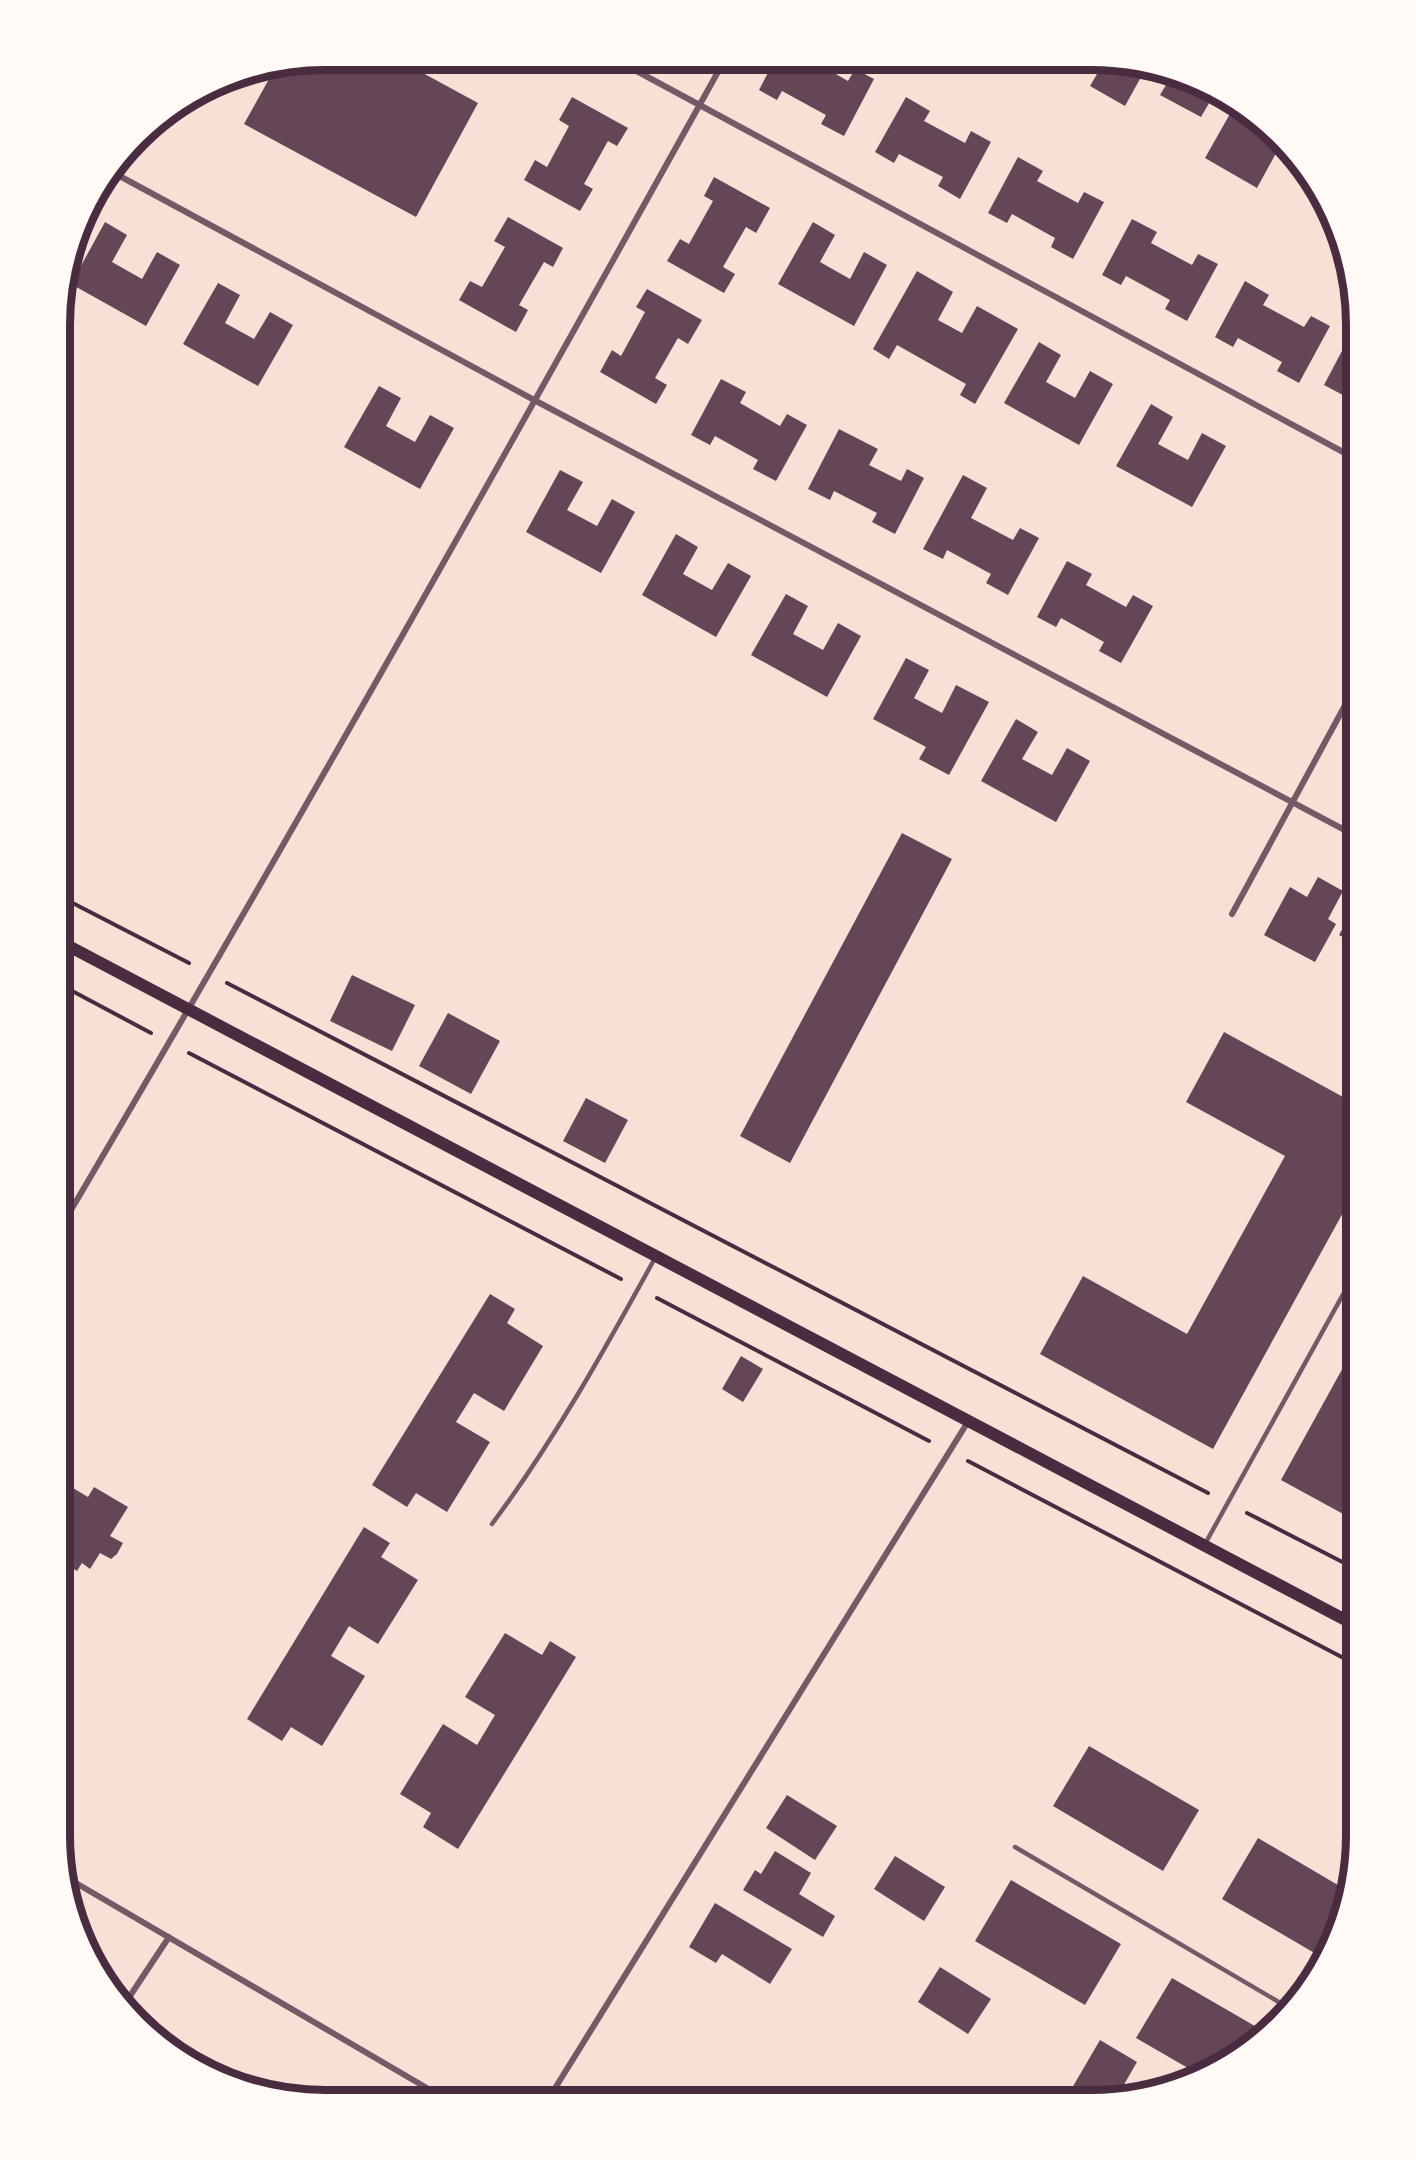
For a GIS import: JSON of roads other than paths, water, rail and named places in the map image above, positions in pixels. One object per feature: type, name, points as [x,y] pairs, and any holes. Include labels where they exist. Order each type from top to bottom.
[{"type":"main road","points":[[70,947],[1346,1620]]},
{"type":"street","points":[[635,70],[1346,454]]},
{"type":"street","points":[[70,1212],[210,974],[536,400],[719,70]]},
{"type":"street","points":[[119,176],[1346,831]]},
{"type":"street","points":[[1232,914],[1346,703]]},
{"type":"street","points":[[554,2090],[970,1420]]},
{"type":"street","points":[[75,1882],[430,2090]]},
{"type":"street","points":[[129,1997],[169,1937]]},
{"type":"lane","points":[[492,1524],[526,1479],[551,1440],[655,1257]]},
{"type":"lane","points":[[1205,1545],[1346,1289]]},
{"type":"lane","points":[[1015,1847],[1281,2004]]}]
